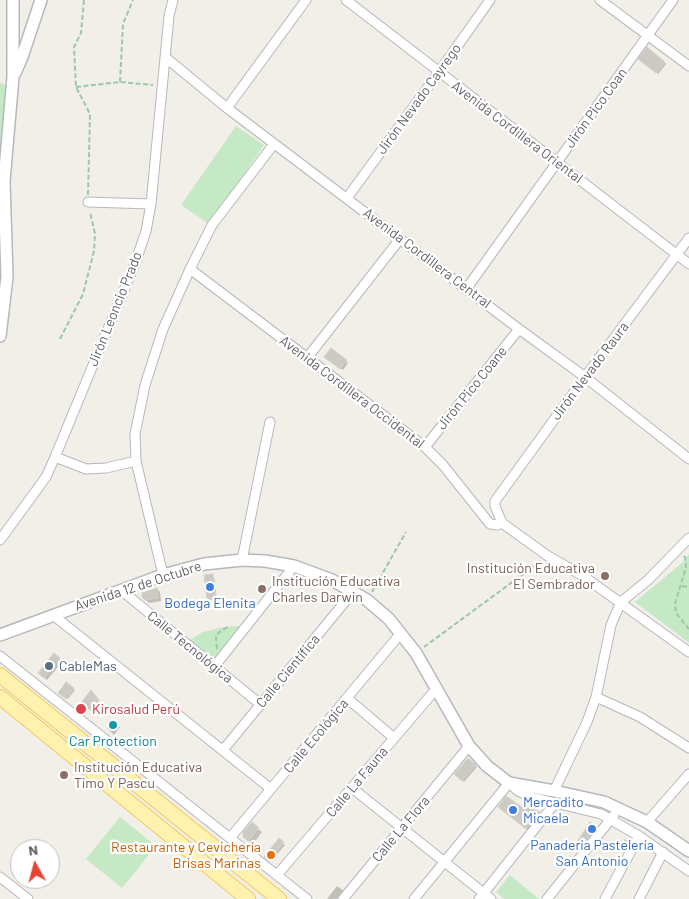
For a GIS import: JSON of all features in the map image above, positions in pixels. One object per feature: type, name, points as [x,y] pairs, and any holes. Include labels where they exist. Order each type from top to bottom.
[{"type":"main road","points":[[0,675],[279,899]]},
{"type":"main road","points":[[0,697],[248,899]]},
{"type":"street","points":[[0,336],[7,277],[4,181],[13,77],[13,0]]},
{"type":"street","points":[[13,77],[22,57],[41,0]]},
{"type":"street","name":"Jirón Leoncio Prado","points":[[0,540],[46,477],[56,457],[136,261],[146,231],[151,204],[169,16],[173,0]]},
{"type":"street","points":[[227,108],[306,0]]},
{"type":"street","name":"Avenida Cordillera Oriental","points":[[346,0],[689,264]]},
{"type":"street","name":"Jirón Nevado Cayrego","points":[[347,198],[490,0]]},
{"type":"street","points":[[600,0],[689,66]]},
{"type":"street","name":"Jirón Pico Coan","points":[[467,288],[673,0]]},
{"type":"street","name":"Avenida Cordillera Central","points":[[165,57],[274,144],[519,329],[585,376],[689,460]]},
{"type":"street","points":[[163,575],[136,461],[135,434],[145,385],[163,329],[212,225],[274,144]]},
{"type":"street","points":[[88,202],[151,204]]},
{"type":"street","name":"Jirón Nevado Raura","points":[[502,523],[495,506],[495,501],[585,376],[689,238]]},
{"type":"street","points":[[307,358],[400,239]]},
{"type":"street","name":"Avenida Cordillera Occidental","points":[[190,269],[425,447],[443,465],[490,524],[497,525],[502,523],[548,556],[583,576],[621,602],[689,652]]},
{"type":"street","name":"Jirón Pico Coane","points":[[425,447],[519,329]]},
{"type":"street","points":[[242,560],[270,422]]},
{"type":"street","points":[[56,457],[86,469],[106,468],[136,461]]},
{"type":"street","points":[[554,791],[587,722],[596,698],[611,626],[621,602],[648,580],[689,538]]},
{"type":"street","name":"Avenida 12 de Octubre","points":[[0,635],[163,575],[204,564],[242,560],[265,561],[294,566],[332,580],[367,600],[389,619],[416,653],[469,746],[487,766],[524,795],[601,814],[640,836],[689,871]]},
{"type":"street","points":[[214,667],[294,566]]},
{"type":"street","name":"Calle Tecnológica","points":[[121,590],[260,704]]},
{"type":"street","name":"Calle Científica","points":[[223,750],[353,592]]},
{"type":"street","points":[[53,614],[271,789]]},
{"type":"street","name":"Calle Ecológica","points":[[230,838],[401,633]]},
{"type":"street","points":[[0,656],[307,899]]},
{"type":"street","name":"Calle La Fauna","points":[[278,875],[437,688]]},
{"type":"street","points":[[347,698],[394,738]]},
{"type":"street","points":[[596,698],[640,717],[689,748]]},
{"type":"street","name":"Calle La Flora","points":[[343,899],[469,746]]},
{"type":"street","points":[[647,822],[689,774]]},
{"type":"street","points":[[414,899],[509,783]]},
{"type":"street","name":"Avenida 12 de Octubre","points":[[509,783],[586,797],[619,809],[647,822],[689,852]]},
{"type":"street","points":[[352,788],[444,862],[484,897],[555,804]]},
{"type":"street","points":[[547,899],[619,809]]},
{"type":"street","points":[[605,899],[640,836]]},
{"type":"street","points":[[639,899],[663,852]]},
{"type":"street","points":[[0,877],[28,899]]},
{"type":"street","points":[[289,899],[297,891]]},
{"type":"path","points":[[60,339],[82,294],[94,251],[95,234],[88,202],[90,114],[76,87],[74,47],[80,33],[84,0]]},
{"type":"path","points":[[120,82],[123,24],[133,0]]},
{"type":"path","points":[[76,87],[120,82],[162,86]]},
{"type":"path","points":[[367,600],[406,532]]},
{"type":"path","points":[[678,551],[685,557],[686,567],[675,604],[676,613],[689,629]]},
{"type":"path","points":[[416,653],[548,556]]},
{"type":"path","points":[[681,585],[689,587]]},
{"type":"path","points":[[221,658],[216,647],[216,638],[218,633],[229,626]]},
{"type":"green space","points":[[0,83],[8,86],[3,157],[0,156]]},
{"type":"green space","points":[[236,126],[264,145],[209,224],[181,205]]},
{"type":"green space","points":[[689,554],[689,643],[635,602],[683,562]]},
{"type":"green space","points":[[223,627],[242,627],[218,659],[213,661],[189,641],[203,632]]},
{"type":"green space","points":[[120,817],[156,846],[122,888],[86,859]]},
{"type":"green space","points":[[510,875],[539,899],[504,899],[496,892]]},
{"type":"building","points":[[647,47],[665,62],[656,73],[638,59]]},
{"type":"building","points":[[331,348],[347,360],[340,369],[324,357]]},
{"type":"building","name":"Bodega Elenita","points":[[213,574],[216,598],[207,599],[204,575]]},
{"type":"building","points":[[157,588],[158,598],[145,600],[142,597],[142,593]]},
{"type":"building","name":"CableMas","points":[[54,653],[60,658],[44,678],[38,673]]},
{"type":"building","points":[[66,682],[74,688],[66,699],[58,693]]},
{"type":"building","points":[[91,690],[99,700],[90,710],[81,703]]},
{"type":"building","points":[[467,759],[476,765],[462,781],[454,774]]},
{"type":"building","points":[[506,796],[523,808],[525,806],[540,812],[526,829],[498,807]]},
{"type":"building","points":[[252,822],[259,828],[248,841],[243,837],[243,832]]},
{"type":"building","points":[[590,822],[597,826],[582,846],[577,842]]},
{"type":"building","points":[[279,838],[284,842],[269,861],[264,857]]},
{"type":"place","name":"Institución Educativa El Sembrador","points":[[605,576]]},
{"type":"place","name":"Bodega Elenita","points":[[210,587]]},
{"type":"place","name":"Institución Educativa Charles Darwin","points":[[262,589]]},
{"type":"place","name":"CableMas","points":[[49,666]]},
{"type":"place","name":"Kirosalud Perú","points":[[81,709]]},
{"type":"place","name":"Car Protection","points":[[113,725]]},
{"type":"place","name":"Institución Educativa Timo Y Pascu","points":[[64,775]]},
{"type":"place","name":"Mercadito Micaela","points":[[513,810]]},
{"type":"place","name":"Panadería Pastelería San Antonio","points":[[592,829]]},
{"type":"place","name":"Restaurante y Cevichería Brisas Marinas","points":[[271,855]]}]
